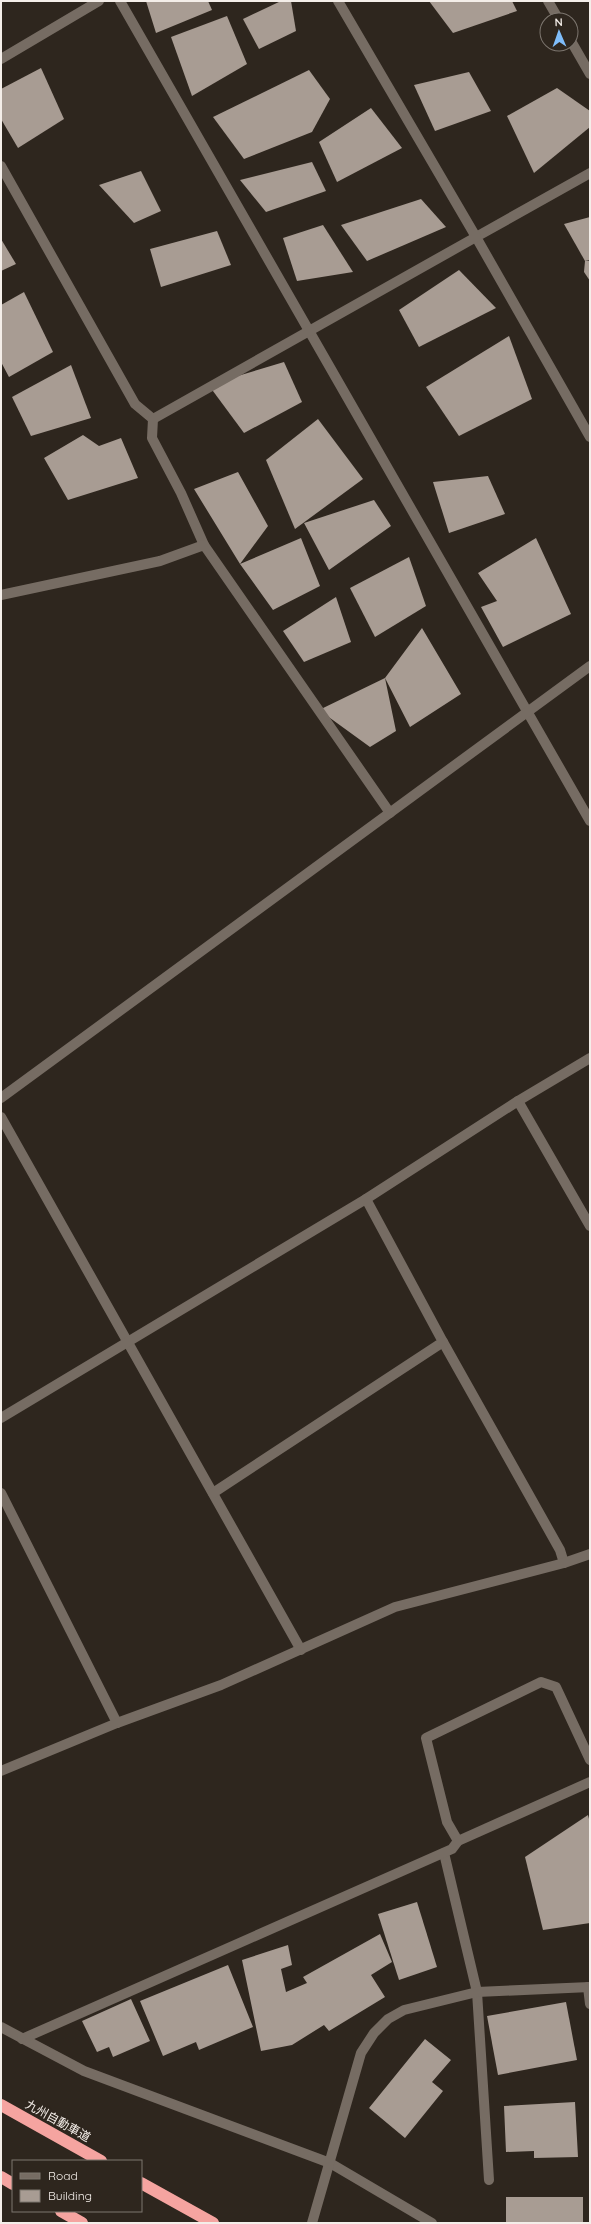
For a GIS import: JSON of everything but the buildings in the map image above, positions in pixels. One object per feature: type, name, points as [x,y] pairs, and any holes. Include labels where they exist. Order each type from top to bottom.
[{"type":"highway","name":"九州自動車道","points":[[1,2105],[99,2160]]},
{"type":"highway","points":[[1,2178],[12,2184]]},
{"type":"highway","points":[[142,2184],[213,2223]]},
{"type":"highway","points":[[63,2212],[82,2223]]},
{"type":"street","points":[[1,59],[99,1]]},
{"type":"street","points":[[120,1],[590,822]]},
{"type":"street","points":[[338,1],[476,237],[590,437]]},
{"type":"street","points":[[548,1],[554,12]]},
{"type":"street","points":[[577,52],[590,74]]},
{"type":"street","points":[[1,166],[135,404],[153,419]]},
{"type":"street","points":[[153,419],[590,173]]},
{"type":"street","points":[[153,419],[152,438],[181,493],[204,545],[390,813]]},
{"type":"street","points":[[1,595],[160,561],[204,545]]},
{"type":"street","points":[[1,1098],[590,666]]},
{"type":"street","points":[[1,1418],[129,1343],[366,1199],[518,1101],[590,1058]]},
{"type":"street","points":[[518,1101],[590,1226]]},
{"type":"street","points":[[1,1117],[302,1650]]},
{"type":"street","points":[[366,1199],[443,1342],[560,1550],[564,1563]]},
{"type":"street","points":[[213,1493],[443,1342]]},
{"type":"street","points":[[1,1493],[117,1723]]},
{"type":"street","points":[[1,1771],[117,1723],[221,1685],[395,1607],[564,1563],[590,1554]]},
{"type":"street","points":[[458,1841],[447,1822],[426,1738],[541,1682],[556,1687],[590,1760]]},
{"type":"street","points":[[22,2039],[452,1850],[458,1841],[590,1782]]},
{"type":"street","points":[[444,1853],[477,1992],[488,2180]]},
{"type":"street","points":[[312,2223],[361,2053],[374,2033],[388,2019],[404,2010],[477,1992],[589,1987],[590,2004]]},
{"type":"street","points":[[1,2027],[84,2071],[330,2163],[432,2223]]}]
